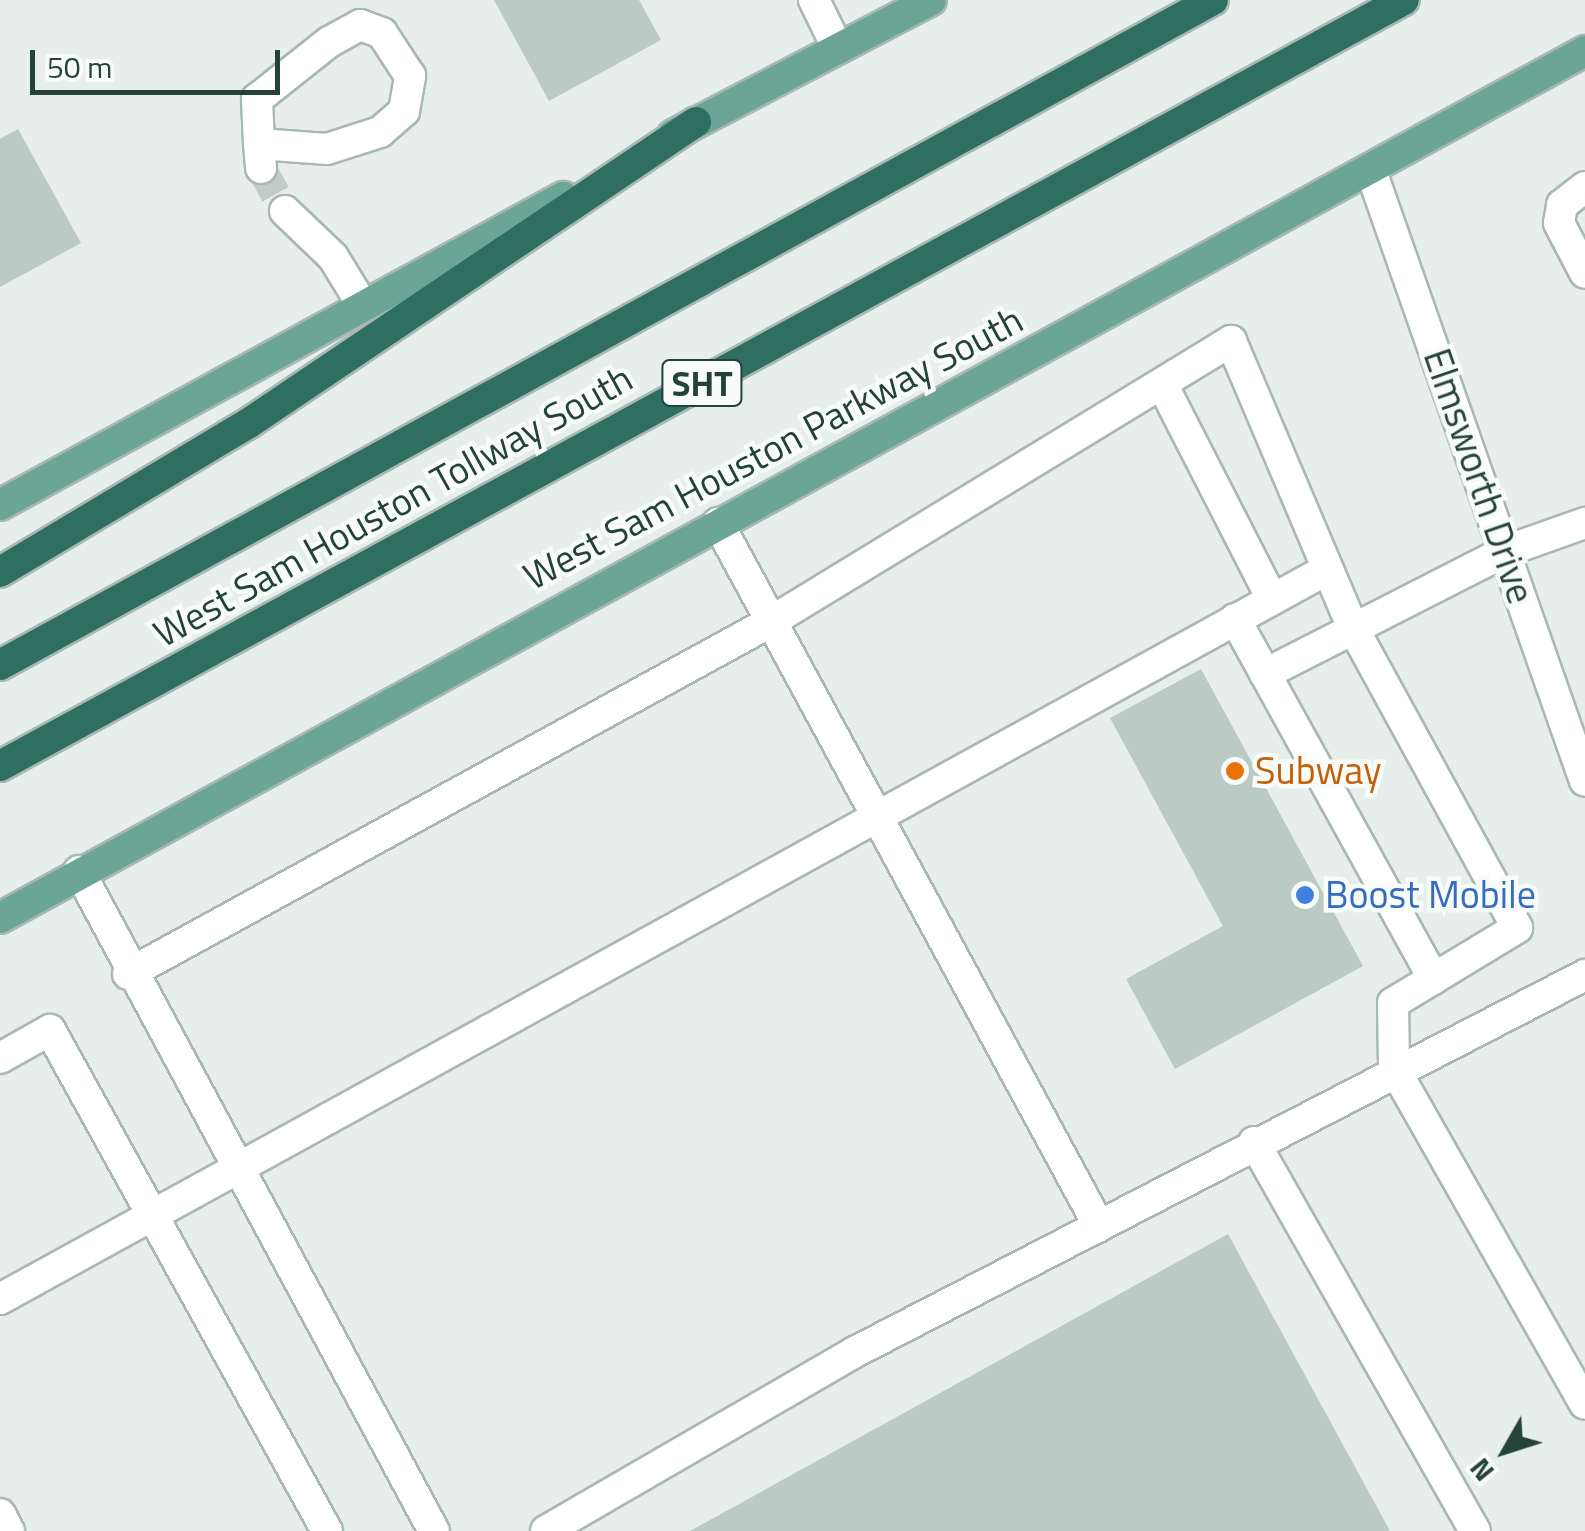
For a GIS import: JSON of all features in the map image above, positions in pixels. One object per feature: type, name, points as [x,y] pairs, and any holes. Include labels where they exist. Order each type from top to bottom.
[{"type":"highway","name":"West Sam Houston Tollway South","points":[[0,666],[1212,0]]},
{"type":"highway","name":"West Sam Houston Tollway South","points":[[0,766],[1404,0]]},
{"type":"highway","points":[[0,572],[249,422],[696,122]]},
{"type":"main road","points":[[0,505],[696,122],[931,0]]},
{"type":"main road","name":"West Sam Houston Parkway South","points":[[0,918],[1585,51]]},
{"type":"street","points":[[814,0],[837,47]]},
{"type":"street","points":[[360,25],[382,33],[410,76],[404,111],[380,132],[326,148],[260,156],[256,99],[360,25]]},
{"type":"street","name":"Elmsworth Drive","points":[[1371,171],[1585,780]]},
{"type":"street","points":[[1585,186],[1562,205],[1559,223],[1585,273]]},
{"type":"street","points":[[285,211],[333,257],[363,306]]},
{"type":"street","points":[[128,974],[772,621],[1231,341],[1352,626],[1518,928],[1392,1004],[1394,1068],[1585,1404]]},
{"type":"street","points":[[1162,384],[1272,598]]},
{"type":"street","points":[[718,523],[1099,1226]]},
{"type":"street","points":[[1265,674],[1352,626],[1506,552],[1585,523]]},
{"type":"street","points":[[0,1299],[1328,569]]},
{"type":"street","points":[[1235,619],[1434,979]]},
{"type":"street","points":[[80,871],[128,974],[434,1531]]},
{"type":"street","points":[[546,1531],[853,1353],[1394,1068],[1585,975]]},
{"type":"street","points":[[0,1058],[50,1030],[327,1531]]},
{"type":"street","points":[[1254,1142],[1476,1531]]},
{"type":"street","points":[[0,1514],[9,1531]]},
{"type":"building","points":[[494,0],[639,0],[661,40],[549,101]]},
{"type":"building","points":[[18,129],[81,243],[0,287],[0,139]]},
{"type":"building","points":[[1201,669],[1363,966],[1175,1069],[1126,979],[1223,926],[1110,718]]},
{"type":"building","points":[[1228,1234],[1390,1531],[690,1531]]},
{"type":"tunnel","points":[[261,168],[285,211]]},
{"type":"place","name":"Subway","points":[[1235,771]]},
{"type":"place","name":"Boost Mobile","points":[[1305,895]]}]
